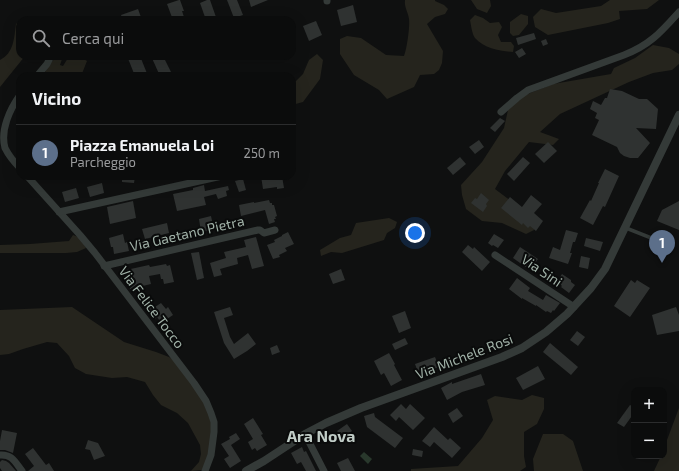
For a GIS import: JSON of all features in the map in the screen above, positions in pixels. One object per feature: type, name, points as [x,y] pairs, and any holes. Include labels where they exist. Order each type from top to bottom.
[{"type":"street","points":[[501,112],[528,90],[640,49],[657,35],[679,12]]},
{"type":"street","points":[[40,72],[49,60]]},
{"type":"street","points":[[16,100],[7,117],[4,128],[4,144],[8,153],[16,163]]},
{"type":"street","name":"Via Michele Rosi","points":[[246,471],[305,434],[326,423],[361,408],[502,357],[526,346],[546,332],[574,307],[605,269],[678,120]]},
{"type":"street","name":"Via Felice Tocco","points":[[31,180],[85,241],[194,383],[206,402],[212,418],[214,432],[210,458],[205,471]]},
{"type":"street","points":[[59,212],[204,180]]},
{"type":"street","name":"Via Gaetano Pietra","points":[[104,266],[258,230],[264,233],[275,230]]},
{"type":"street","name":"Via Sini","points":[[495,255],[574,307]]},
{"type":"street","points":[[305,434],[324,471]]},
{"type":"street","points":[[0,455],[2,454],[11,457],[22,471]]},
{"type":"lane","points":[[625,227],[664,243]]},
{"type":"shaded area","points":[[405,0],[435,0],[448,9],[445,14],[435,17],[427,24],[443,51],[442,63],[439,70],[434,74],[420,75],[414,87],[387,99],[379,90],[354,75],[340,54],[340,39],[347,36],[361,38],[386,55],[404,56],[409,32],[409,22]]},
{"type":"shaded area","points":[[471,0],[490,0],[491,6],[487,13],[477,9]]},
{"type":"shaded area","points":[[610,0],[659,0],[647,9],[619,11],[620,19],[608,23],[548,35],[535,27],[533,17],[541,9],[556,13],[601,6]]},
{"type":"shaded area","points":[[521,14],[528,16],[528,24],[519,35],[513,36],[510,33],[510,22]]},
{"type":"shaded area","points":[[475,15],[490,23],[499,22],[502,27],[498,35],[501,42],[511,42],[514,46],[513,52],[498,50],[483,45],[479,42],[472,32],[470,20]]},
{"type":"shaded area","points":[[16,24],[16,60],[22,60],[0,87],[0,60],[5,57],[11,49]]},
{"type":"shaded area","points":[[653,45],[669,48],[679,54],[679,64],[672,70],[653,73],[629,82],[560,114],[540,132],[559,139],[553,145],[529,142],[505,171],[495,189],[532,217],[534,230],[526,234],[502,223],[482,221],[466,209],[461,185],[482,162],[504,128],[508,110],[520,97],[553,84],[611,74],[614,68],[635,58]]},
{"type":"shaded area","points":[[317,54],[323,60],[320,79],[303,102],[296,104],[296,81],[303,74],[309,60]]},
{"type":"shaded area","points":[[54,60],[62,60],[60,65],[63,66],[67,60],[87,61],[83,72],[45,72],[50,63]]},
{"type":"shaded area","points":[[389,218],[397,222],[395,228],[387,233],[384,240],[342,253],[331,252],[321,256],[320,250],[340,238],[351,235],[356,223]]},
{"type":"shaded area","points":[[73,235],[81,238],[86,248],[77,252],[66,253],[0,253],[0,245],[69,241]]},
{"type":"shaded area","points":[[72,307],[124,342],[156,352],[175,361],[203,398],[213,426],[207,462],[202,470],[191,471],[199,462],[201,454],[200,445],[188,423],[177,413],[161,405],[145,382],[127,377],[112,378],[86,374],[75,368],[69,356],[57,343],[47,342],[9,354],[0,355],[0,310]]},
{"type":"shaded area","points":[[532,395],[544,398],[544,409],[537,424],[524,432],[524,456],[526,467],[520,471],[411,471],[411,469],[458,466],[482,438],[493,420],[487,400],[495,396],[522,400]]},
{"type":"shaded area","points":[[679,408],[679,471],[654,471],[660,459],[667,459],[667,440]]},
{"type":"shaded area","points":[[543,434],[563,434],[573,441],[583,471],[534,471],[533,459]]},
{"type":"shaded area","points":[[364,452],[372,459],[368,464],[360,456]]},
{"type":"building","points":[[180,0],[184,11],[182,11],[184,16],[172,16],[167,4]]},
{"type":"building","points":[[210,0],[216,16],[205,16],[200,3]]},
{"type":"building","points":[[227,0],[237,0],[243,15],[233,16]]},
{"type":"building","points":[[249,0],[268,0],[251,7]]},
{"type":"building","points":[[353,5],[357,22],[341,26],[337,10]]},
{"type":"building","points":[[138,9],[141,16],[121,16]]},
{"type":"building","points":[[316,21],[322,35],[309,41],[303,26]]},
{"type":"building","points":[[534,33],[536,39],[518,45],[516,38]]},
{"type":"building","points":[[546,39],[548,44],[543,46],[541,41]]},
{"type":"building","points":[[522,48],[526,54],[519,58],[515,52]]},
{"type":"building","points":[[129,60],[142,60],[146,72],[133,72]]},
{"type":"building","points":[[153,60],[165,60],[171,72],[158,72]]},
{"type":"building","points":[[610,89],[622,91],[639,99],[647,99],[658,109],[656,129],[636,128],[650,143],[638,158],[624,156],[620,153],[617,147],[592,135],[599,120],[595,118],[597,113],[590,109],[593,101],[601,105],[605,98],[607,98]]},
{"type":"building","points":[[500,118],[505,121],[495,132],[490,128]]},
{"type":"building","points":[[479,140],[484,147],[475,154],[469,147]]},
{"type":"building","points":[[548,142],[557,151],[544,163],[535,154]]},
{"type":"building","points":[[460,157],[466,164],[453,175],[447,168]]},
{"type":"building","points":[[523,157],[530,163],[514,181],[507,174]]},
{"type":"building","points":[[605,169],[619,176],[605,207],[603,206],[593,225],[580,218],[590,200],[591,201]]},
{"type":"building","points":[[122,180],[134,180],[134,183],[122,182]]},
{"type":"building","points":[[243,180],[246,190],[239,192],[235,181]]},
{"type":"building","points":[[262,180],[283,180],[284,188],[277,189],[277,187],[263,189]]},
{"type":"building","points":[[102,183],[104,193],[90,197],[87,187]]},
{"type":"building","points":[[204,185],[205,191],[228,186],[229,190],[226,191],[227,196],[218,199],[216,194],[204,197],[206,205],[177,211],[173,194],[193,190],[193,188]]},
{"type":"building","points":[[76,188],[79,198],[65,202],[62,192]]},
{"type":"building","points":[[481,193],[489,200],[483,212],[471,203],[475,198],[477,199]]},
{"type":"building","points":[[531,195],[542,204],[534,213],[543,221],[536,231],[530,226],[528,228],[523,223],[522,225],[501,208],[510,197],[522,207]]},
{"type":"building","points":[[269,200],[272,205],[274,205],[277,216],[275,217],[276,219],[274,219],[275,222],[269,224],[265,210],[241,216],[239,205]]},
{"type":"building","points":[[133,201],[136,218],[110,224],[107,207]]},
{"type":"building","points":[[679,201],[679,230],[657,221],[662,210]]},
{"type":"building","points":[[211,216],[214,230],[201,232],[199,219]]},
{"type":"building","points":[[167,223],[169,233],[145,239],[142,229]]},
{"type":"building","points":[[566,230],[578,233],[575,242],[573,242],[570,253],[572,253],[568,264],[549,258],[553,247],[560,250]]},
{"type":"building","points":[[288,232],[294,244],[285,248],[287,251],[279,255],[280,257],[273,259],[267,245],[275,242],[274,240]]},
{"type":"building","points":[[123,234],[129,251],[114,254],[109,238]]},
{"type":"building","points":[[494,234],[504,240],[498,248],[488,243]]},
{"type":"building","points":[[256,237],[264,266],[252,269],[248,255],[237,258],[238,264],[220,269],[222,275],[214,277],[210,263],[226,258],[224,252],[246,247],[244,240]]},
{"type":"building","points":[[586,238],[603,242],[600,251],[584,246]]},
{"type":"building","points":[[468,245],[473,249],[474,247],[490,262],[482,271],[462,252]]},
{"type":"building","points":[[520,247],[538,259],[530,270],[513,258]]},
{"type":"building","points":[[199,252],[204,278],[197,280],[191,253]]},
{"type":"building","points":[[581,256],[590,258],[588,269],[579,267]]},
{"type":"building","points":[[166,264],[167,266],[170,265],[174,282],[164,284],[160,274],[149,276],[151,284],[130,289],[126,270],[149,265],[150,267]]},
{"type":"building","points":[[341,269],[345,280],[333,284],[329,274]]},
{"type":"building","points":[[562,274],[571,280],[571,282],[575,285],[569,293],[561,287],[562,286],[560,284],[562,282],[558,280]]},
{"type":"building","points":[[517,278],[530,288],[528,291],[543,300],[546,295],[560,303],[551,313],[546,312],[536,305],[522,299],[509,289]]},
{"type":"building","points":[[631,280],[635,283],[637,280],[650,288],[630,317],[614,306]]},
{"type":"building","points":[[161,303],[166,309],[168,307],[173,315],[167,319],[168,321],[163,325],[157,317],[155,319],[148,309]]},
{"type":"building","points":[[230,307],[233,315],[224,318],[230,337],[234,344],[248,333],[256,344],[234,359],[224,343],[214,312]]},
{"type":"building","points":[[676,307],[679,315],[679,331],[657,335],[652,315]]},
{"type":"building","points":[[405,311],[411,328],[399,333],[392,316]]},
{"type":"building","points":[[577,331],[585,337],[578,346],[570,340]]},
{"type":"building","points":[[405,338],[408,344],[395,350],[392,344]]},
{"type":"building","points":[[550,343],[578,367],[571,375],[543,352]]},
{"type":"building","points":[[277,345],[280,352],[272,355],[270,348]]},
{"type":"building","points":[[389,353],[402,380],[391,386],[384,373],[381,375],[374,361]]},
{"type":"building","points":[[435,357],[439,367],[419,375],[415,364]]},
{"type":"building","points":[[538,366],[545,379],[523,390],[516,378]]},
{"type":"building","points":[[481,374],[485,385],[462,392],[447,400],[441,388],[452,382],[452,384]]},
{"type":"building","points":[[401,404],[406,409],[410,404],[425,418],[413,430],[399,417],[396,421],[390,415]]},
{"type":"building","points":[[631,406],[631,417],[624,427],[617,423]]},
{"type":"building","points":[[457,408],[463,416],[453,423],[448,414]]},
{"type":"building","points":[[374,413],[375,417],[403,438],[395,448],[367,427],[364,416]]},
{"type":"building","points":[[253,418],[263,434],[261,435],[267,445],[257,451],[255,448],[252,450],[248,442],[253,439],[244,424]]},
{"type":"building","points":[[347,424],[352,431],[343,438],[337,431]]},
{"type":"building","points":[[434,427],[448,440],[450,438],[461,448],[452,458],[434,442],[430,447],[422,441]]},
{"type":"building","points":[[2,430],[17,433],[13,453],[0,450]]},
{"type":"building","points":[[236,433],[240,439],[231,445],[241,461],[230,468],[224,459],[229,456],[221,444],[230,439],[229,437]]},
{"type":"building","points":[[88,440],[98,443],[105,456],[94,460],[90,450],[85,449]]},
{"type":"building","points":[[302,447],[304,452],[306,451],[316,471],[306,471],[301,462],[297,464],[291,453]]},
{"type":"building","points":[[33,448],[46,465],[49,463],[54,471],[28,471],[34,466],[25,454]]},
{"type":"building","points":[[413,449],[423,451],[422,457],[412,455]]},
{"type":"building","points":[[348,458],[355,471],[341,471],[337,463]]},
{"type":"building","points":[[2,460],[9,463],[16,471],[2,471],[0,468],[0,462]]},
{"type":"place","name":"Piazza Emanuela Loi","points":[[662,263]]},
{"type":"district","name":"Ara Nova","points":[[321,435]]}]
